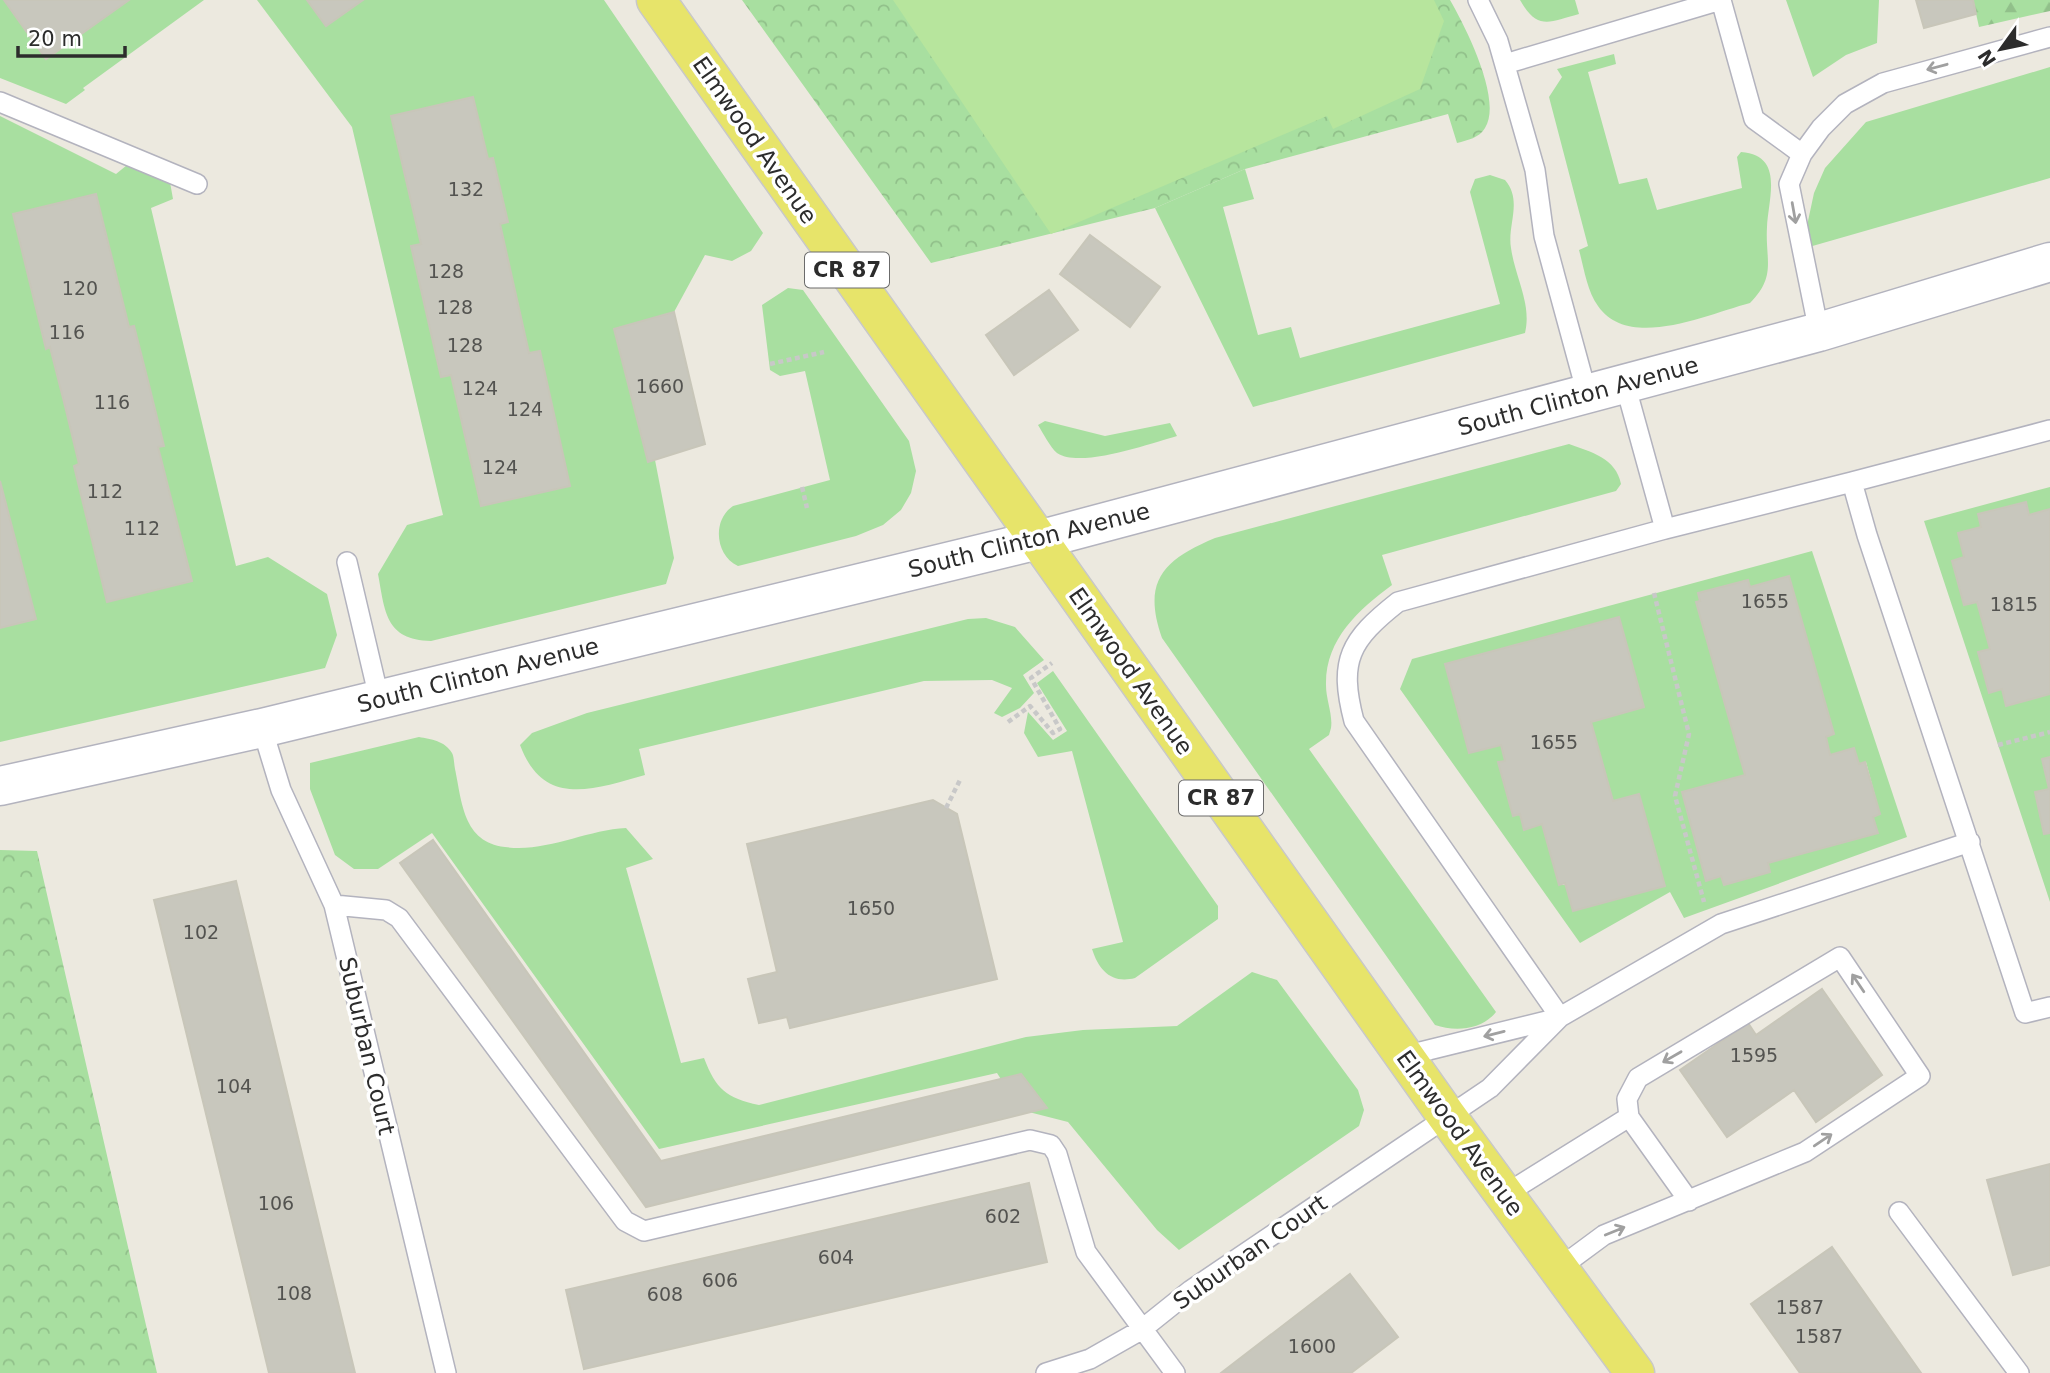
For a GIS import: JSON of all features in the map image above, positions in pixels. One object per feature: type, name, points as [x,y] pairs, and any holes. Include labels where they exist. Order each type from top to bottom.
[{"type":"main road","name":"Elmwood Avenue","points":[[656,0],[1446,1115],[1635,1373]]},
{"type":"street","name":"South Clinton Avenue","points":[[0,786],[262,727],[1038,540],[1819,332],[2050,262]]},
{"type":"lane","points":[[1478,0],[1494,29],[1535,170],[1544,236],[1587,394]]},
{"type":"lane","points":[[1505,64],[1721,0],[1754,119],[1802,154]]},
{"type":"lane","points":[[1819,332],[1789,184],[1802,154],[1821,128],[1845,104],[1883,83],[2050,37]]},
{"type":"lane","points":[[0,102],[197,184]]},
{"type":"lane","points":[[1625,384],[1665,529]]},
{"type":"lane","points":[[1560,1017],[1354,721],[1345,688],[1350,654],[1368,625],[1398,602],[1665,529],[2050,430]]},
{"type":"lane","points":[[1852,482],[1867,536],[2025,1013],[2050,1007]]},
{"type":"lane","points":[[346,562],[379,698]]},
{"type":"lane","name":"Suburban Court","points":[[262,727],[281,790],[334,905],[446,1373]]},
{"type":"lane","points":[[1404,1056],[1560,1017],[1721,924],[1970,842]]},
{"type":"lane","points":[[334,905],[386,910],[399,918],[625,1221],[635,1229],[644,1231],[1030,1140],[1051,1145],[1057,1154],[1086,1252],[1175,1373]]},
{"type":"lane","points":[[1558,1269],[1604,1235],[1689,1201],[1805,1152],[1920,1076],[1840,957],[1638,1077],[1627,1099],[1629,1117],[1689,1201]]},
{"type":"lane","name":"Suburban Court","points":[[1046,1373],[1090,1359],[1141,1329],[1191,1290],[1446,1115],[1490,1088],[1560,1017]]},
{"type":"lane","points":[[1504,1195],[1629,1117]]},
{"type":"lane","points":[[1899,1212],[2019,1373]]},
{"type":"path","points":[[770,364],[824,352]]},
{"type":"path","points":[[802,488],[807,508]]},
{"type":"path","points":[[1654,593],[1689,734],[1675,796],[1706,910]]},
{"type":"path","points":[[1008,722],[1030,706],[1053,733],[1060,729],[1031,678],[1052,663]]},
{"type":"path","points":[[1998,745],[2050,733]]},
{"type":"path","points":[[946,808],[961,778]]},
{"type":"green space","points":[[0,0],[204,0],[83,88],[85,90],[66,104],[0,78]]},
{"type":"green space","points":[[257,0],[604,0],[763,233],[751,251],[732,261],[705,255],[674,312],[614,329],[648,462],[655,460],[674,558],[666,584],[431,641],[404,635],[390,621],[378,574],[407,525],[443,515],[352,127]]},
{"type":"green space","points":[[742,0],[1450,0],[1480,63],[1486,82],[1489,116],[1480,134],[1457,143],[1448,114],[1245,169],[1155,208],[931,263]]},
{"type":"green space","points":[[893,0],[1434,0],[1444,21],[1420,89],[1333,129],[1327,116],[1051,234]]},
{"type":"green space","points":[[1520,0],[1575,0],[1579,14],[1545,22],[1526,10]]},
{"type":"green space","points":[[1786,0],[1879,0],[1877,43],[1846,55],[1813,77]]},
{"type":"green space","points":[[1973,0],[2050,0],[2050,11],[1979,27]]},
{"type":"green space","points":[[1614,54],[1616,64],[1588,72],[1619,184],[1647,178],[1657,210],[1742,188],[1737,157],[1741,152],[1755,155],[1764,161],[1769,170],[1771,192],[1767,227],[1767,276],[1750,303],[1692,321],[1649,328],[1629,326],[1612,319],[1594,300],[1579,250],[1588,246],[1549,97],[1562,77],[1557,69]]},
{"type":"green space","points":[[2050,67],[2050,178],[1802,249],[1814,193],[1825,168],[1866,122]]},
{"type":"green space","points":[[0,116],[116,174],[132,161],[168,171],[173,199],[151,208],[236,566],[268,557],[327,594],[337,635],[325,668],[0,742]]},
{"type":"green space","points":[[1245,169],[1254,199],[1223,207],[1258,335],[1291,327],[1300,358],[1500,304],[1470,192],[1475,179],[1490,175],[1505,180],[1513,196],[1510,239],[1525,301],[1525,333],[1253,407],[1155,208]]},
{"type":"green space","points":[[788,288],[803,290],[909,441],[916,471],[911,493],[901,510],[883,525],[856,536],[738,566],[725,554],[719,537],[719,528],[726,512],[733,506],[830,480],[805,371],[780,376],[770,370],[762,305]]},
{"type":"green space","points":[[1045,421],[1105,436],[1170,423],[1177,436],[1116,453],[1082,458],[1068,457],[1057,453],[1047,440],[1038,425]]},
{"type":"green space","points":[[1569,444],[1594,453],[1614,468],[1621,484],[1616,491],[1382,555],[1392,585],[1356,616],[1337,640],[1327,669],[1326,691],[1331,728],[1329,735],[1309,749],[1496,1012],[1476,1026],[1459,1029],[1443,1027],[1435,1025],[1162,638],[1156,618],[1156,587],[1170,564],[1215,538]]},
{"type":"green space","points":[[2050,487],[2050,509],[2029,515],[2026,502],[1979,514],[1981,527],[1958,533],[1964,557],[1952,561],[1964,605],[1977,602],[1990,649],[1978,652],[1989,692],[2002,689],[2006,705],[2050,694],[2050,757],[2042,759],[2049,789],[2035,792],[2044,834],[2050,833],[2050,902],[1924,521]]},
{"type":"green space","points":[[1812,551],[1907,837],[1684,918],[1670,892],[1580,943],[1400,689],[1412,659]],"holes":[[[1789,577],[1834,734],[1826,737],[1830,755],[1854,748],[1859,764],[1866,762],[1880,814],[1873,817],[1877,833],[1768,863],[1770,872],[1724,885],[1721,876],[1706,880],[1682,792],[1745,775],[1696,602],[1700,601],[1698,593],[1747,580],[1750,587]],[[1619,617],[1644,706],[1591,722],[1613,801],[1639,795],[1665,886],[1560,885],[1542,824],[1524,830],[1520,814],[1513,815],[1499,763],[1505,761],[1501,745],[1469,753],[1445,664]]]},
{"type":"green space","points":[[986,618],[1015,627],[1044,660],[1023,675],[1034,693],[1020,708],[1002,717],[994,713],[1012,688],[992,680],[924,681],[639,749],[645,775],[589,789],[557,786],[542,779],[530,765],[520,745],[532,733],[587,713],[968,619]]},
{"type":"green space","points":[[1053,671],[1218,906],[1218,919],[1135,978],[1120,979],[1108,974],[1098,964],[1092,949],[1123,942],[1072,751],[1038,757],[1024,733],[1028,712],[1053,740],[1067,731],[1037,683]]},
{"type":"green space","points":[[419,737],[442,743],[452,753],[467,818],[480,837],[491,844],[535,847],[626,828],[653,859],[626,868],[681,1063],[704,1058],[718,1085],[738,1099],[759,1105],[1026,1037],[1083,1030],[1177,1026],[1252,972],[1277,980],[1358,1090],[1364,1110],[1359,1126],[1179,1250],[1157,1230],[1068,1122],[1021,1110],[997,1073],[659,1149],[432,833],[378,869],[354,869],[335,855],[310,789],[310,763]]},
{"type":"green space","points":[[0,850],[37,851],[157,1373],[0,1373]]},
{"type":"building","points":[[4,0],[129,0],[46,59]]},
{"type":"building","points":[[307,0],[363,0],[326,26]]},
{"type":"building","points":[[1916,0],[1973,0],[1976,14],[1924,28]]},
{"type":"building","points":[[473,97],[488,159],[493,158],[508,222],[500,224],[529,353],[540,351],[570,486],[481,506],[451,375],[441,377],[411,246],[421,244],[391,116]]},
{"type":"building","points":[[96,194],[129,327],[134,326],[149,385],[164,446],[158,447],[192,581],[107,602],[74,466],[79,464],[65,406],[50,347],[46,349],[13,214]]},
{"type":"building","points":[[1090,235],[1160,287],[1130,327],[1060,274]]},
{"type":"building","points":[[1049,290],[1078,330],[1014,375],[986,335]]},
{"type":"building","points":[[674,312],[705,444],[648,462],[614,329]]},
{"type":"building","points":[[0,481],[36,619],[0,628]]},
{"type":"building","points":[[2026,502],[2029,515],[2050,509],[2050,694],[2006,706],[2002,689],[1989,693],[1978,652],[1990,649],[1977,602],[1964,605],[1952,561],[1964,557],[1958,533],[1981,527],[1978,514]]},
{"type":"building","points":[[1789,576],[1834,734],[1826,737],[1830,755],[1854,748],[1859,764],[1865,762],[1880,814],[1873,817],[1878,833],[1768,863],[1770,872],[1724,885],[1721,876],[1706,881],[1682,792],[1745,775],[1696,602],[1700,601],[1698,593],[1748,580],[1750,587]]},
{"type":"building","points":[[1619,617],[1644,707],[1591,722],[1613,801],[1639,794],[1665,886],[1573,911],[1565,883],[1559,885],[1542,824],[1524,830],[1520,814],[1513,816],[1498,762],[1505,761],[1501,745],[1469,753],[1445,664]]},
{"type":"building","points":[[2050,757],[2050,833],[2044,834],[2035,792],[2049,789],[2042,759]]},
{"type":"building","points":[[933,800],[957,814],[997,979],[790,1028],[787,1017],[759,1023],[748,979],[777,972],[747,844]]},
{"type":"building","points":[[433,840],[661,1161],[1021,1074],[1047,1108],[646,1207],[400,863]]},
{"type":"building","points":[[236,881],[355,1373],[269,1373],[154,900]]},
{"type":"building","points":[[1822,989],[1882,1075],[1816,1122],[1794,1090],[1727,1137],[1680,1070],[1748,1023],[1756,1035]]},
{"type":"building","points":[[2050,1164],[2050,1265],[2013,1275],[1987,1180]]},
{"type":"building","points":[[1029,1183],[1047,1262],[584,1369],[566,1290]]},
{"type":"building","points":[[1832,1247],[1921,1373],[1800,1373],[1751,1304]]},
{"type":"building","points":[[1350,1274],[1398,1337],[1351,1373],[1221,1373]]}]
